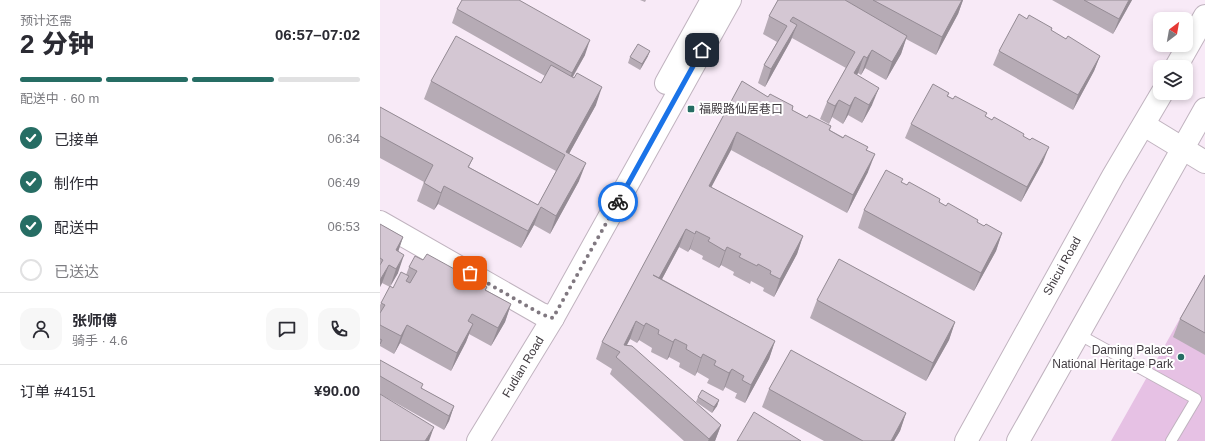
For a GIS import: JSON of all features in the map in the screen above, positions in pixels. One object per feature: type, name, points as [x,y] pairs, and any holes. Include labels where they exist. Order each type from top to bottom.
[{"type":"street","name":"Fudian Road","points":[[464,441],[547,316],[712,0]]},
{"type":"street","name":"Fudian Road","points":[[478,441],[547,316],[730,0]]},
{"type":"street","points":[[1180,60],[1205,16]]},
{"type":"street","name":"Shicui Road","points":[[966,441],[1113,176],[1158,100]]},
{"type":"street","points":[[1018,441],[1205,109]]},
{"type":"street","points":[[1144,125],[1205,162]]},
{"type":"street","points":[[380,222],[547,316]]},
{"type":"lane","points":[[1078,334],[1196,400],[1171,441]]},
{"type":"shaded area","name":"Daming Palace National Heritage Park","points":[[1205,274],[1205,441],[1111,441]]},
{"type":"building","points":[[462,0],[519,0],[590,40],[572,73],[457,9]]},
{"type":"building","points":[[778,0],[845,0],[907,36],[892,62],[872,50],[867,58],[864,56],[854,73],[879,88],[869,105],[855,97],[850,106],[839,100],[835,106],[827,102],[855,52],[793,17],[790,21],[797,25],[771,69],[764,65],[787,26],[769,16]]},
{"type":"building","points":[[873,0],[962,0],[942,37]]},
{"type":"building","points":[[1084,0],[1129,0],[1119,19]]},
{"type":"building","points":[[1019,14],[1027,19],[1029,15],[1052,28],[1051,30],[1066,39],[1068,36],[1100,56],[1078,95],[999,51]]},
{"type":"building","points":[[456,36],[541,83],[551,65],[574,78],[577,73],[602,87],[566,152],[586,163],[556,216],[541,207],[528,231],[444,186],[441,193],[424,183],[433,165],[380,136],[380,107],[473,158],[468,167],[538,205],[565,155],[431,81]]},
{"type":"building","points":[[638,44],[650,51],[642,64],[630,57]]},
{"type":"building","points":[[742,81],[768,97],[770,94],[793,106],[792,110],[807,118],[809,115],[831,126],[829,130],[843,138],[845,135],[868,147],[866,150],[875,154],[853,195],[737,132],[709,186],[803,236],[780,279],[770,274],[771,271],[758,264],[757,266],[739,257],[741,254],[727,247],[725,251],[708,241],[710,238],[696,231],[695,234],[686,229],[659,278],[653,275],[775,341],[751,385],[742,380],[744,376],[732,369],[729,373],[714,365],[716,361],[703,354],[701,358],[686,349],[687,345],[675,339],[673,342],[658,334],[659,330],[646,323],[644,326],[636,321],[624,345],[632,346],[721,425],[709,439],[616,357],[620,352],[602,342]]},
{"type":"building","points":[[933,84],[949,93],[947,96],[953,99],[955,96],[987,113],[985,116],[992,120],[994,117],[1024,134],[1023,136],[1030,140],[1032,138],[1049,147],[1027,187],[911,124]]},
{"type":"building","points":[[886,170],[903,179],[901,182],[907,185],[909,182],[940,199],[939,202],[946,206],[948,203],[978,220],[977,222],[984,226],[986,224],[1002,233],[981,273],[864,210]]},
{"type":"building","points":[[380,224],[403,237],[396,250],[404,255],[396,269],[389,265],[380,280],[380,265],[383,260],[380,258]]},
{"type":"building","points":[[427,254],[487,287],[485,290],[511,304],[498,328],[472,314],[468,321],[473,324],[457,353],[407,325],[401,336],[380,325],[380,313],[385,305],[381,303],[390,286],[393,288],[401,272],[409,276],[406,281],[410,283],[417,271],[409,267],[415,256],[423,260]]},
{"type":"building","points":[[839,259],[955,322],[933,363],[817,300]]},
{"type":"building","points":[[1205,275],[1205,333],[1180,319]]},
{"type":"building","points":[[791,350],[906,413],[891,441],[863,441],[769,389]]},
{"type":"building","points":[[380,360],[423,384],[421,388],[454,406],[449,416],[380,376]]},
{"type":"building","points":[[702,390],[719,400],[714,407],[698,397]]},
{"type":"building","points":[[380,394],[434,427],[425,441],[380,441]]},
{"type":"building","points":[[754,412],[801,441],[737,441]]},
{"type":"way so far","points":[[470,273],[541,314],[553,318],[618,202]]},
{"type":"place","name":"福殿路仙居巷口","points":[[691,109]]},
{"type":"place","name":"Daming Palace National Heritage Park","points":[[1181,357]]},
{"type":"route","points":[[618,202],[702,50]]}]
